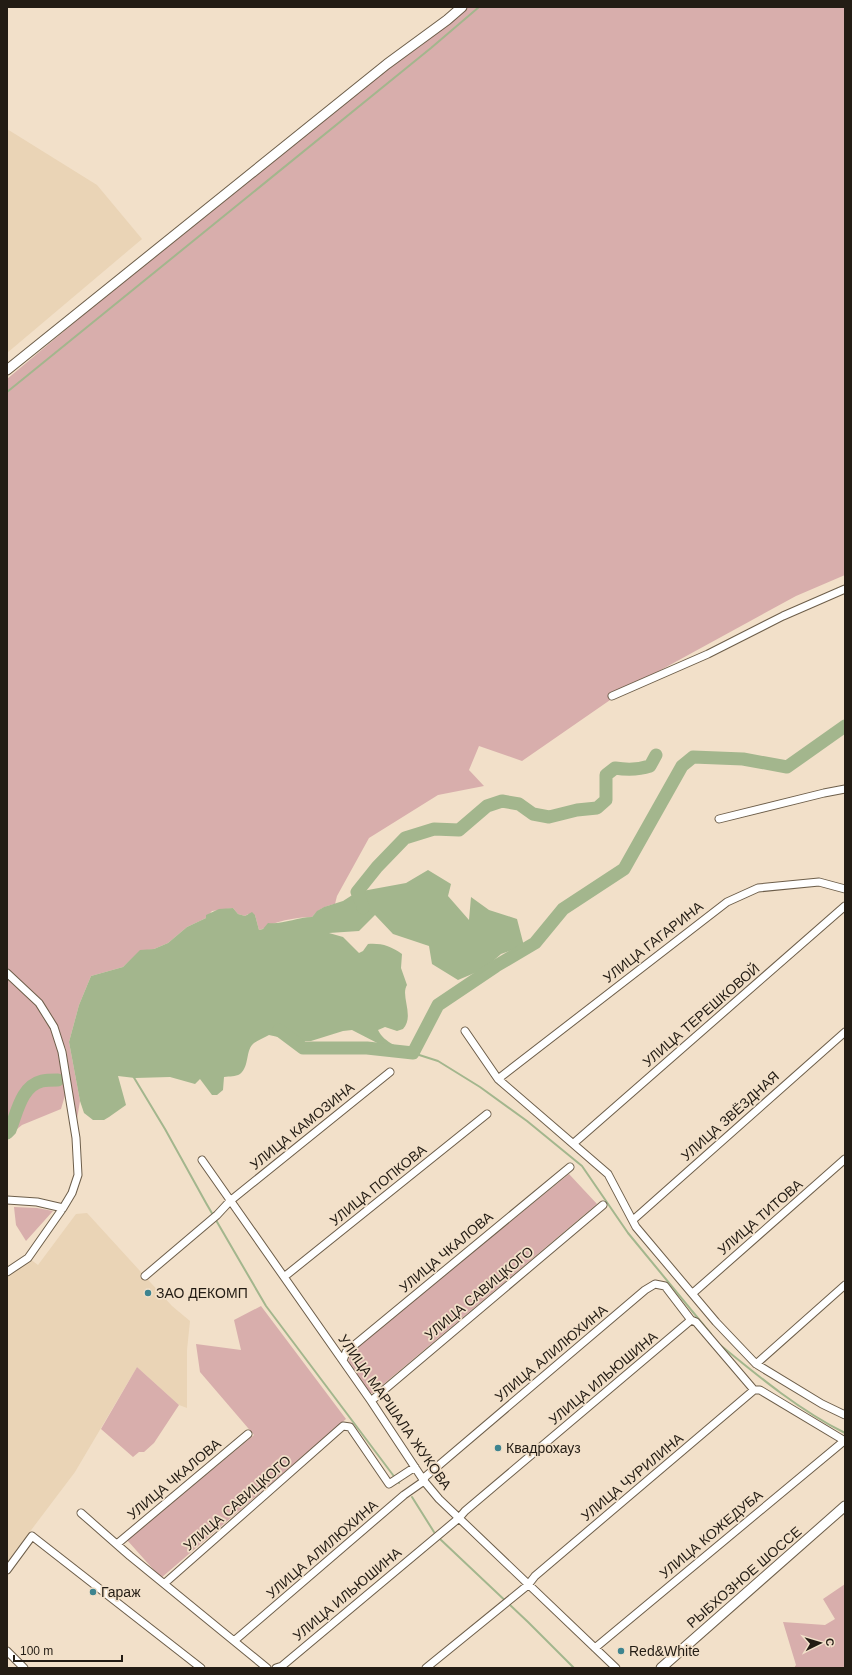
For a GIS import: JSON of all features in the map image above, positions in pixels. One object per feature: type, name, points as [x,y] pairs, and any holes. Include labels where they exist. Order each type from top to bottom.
[{"type":"street","points":[[7,370],[387,64],[447,20],[462,7]]},
{"type":"street","points":[[612,696],[708,654],[783,616],[845,589]]},
{"type":"street","points":[[719,819],[845,789]]},
{"type":"street","name":"УЛИЦА ГАГАРИНА","points":[[498,1079],[727,902],[758,888],[819,882],[845,889]]},
{"type":"street","name":"УЛИЦА ТЕРЕШКОВОЙ","points":[[574,1143],[845,906]]},
{"type":"street","points":[[7,973],[39,1002],[54,1027],[62,1052],[76,1138],[78,1175],[72,1193],[63,1208],[28,1258],[7,1272]]},
{"type":"street","points":[[466,1031],[498,1079],[574,1143],[608,1174],[636,1227],[716,1322],[756,1364],[822,1404],[845,1415]]},
{"type":"street","name":"УЛИЦА ЗВЁЗДНАЯ","points":[[633,1220],[845,1032]]},
{"type":"street","name":"УЛИЦА КАМОЗИНА","points":[[145,1276],[214,1217],[230,1201],[390,1072]]},
{"type":"street","name":"УЛИЦА ПОПКОВА","points":[[284,1277],[487,1114]]},
{"type":"street","name":"УЛИЦА ТИТОВА","points":[[693,1294],[845,1159]]},
{"type":"street","name":"УЛИЦА МАРШАЛА ЖУКОВА","points":[[202,1160],[371,1401],[415,1467],[439,1499],[616,1668]]},
{"type":"street","name":"УЛИЦА ЧКАЛОВА","points":[[343,1361],[346,1352],[570,1167]]},
{"type":"street","points":[[7,1200],[37,1202],[63,1208]]},
{"type":"street","name":"УЛИЦА САВИЦКОГО","points":[[371,1401],[603,1205]]},
{"type":"street","name":"УЛИЦА АЛИЛЮХИНА","points":[[234,1641],[645,1290],[655,1284],[665,1286],[691,1320]]},
{"type":"street","points":[[756,1364],[845,1286]]},
{"type":"street","points":[[691,1320],[696,1322],[754,1390],[760,1390],[845,1441]]},
{"type":"street","name":"УЛИЦА ИЛЬЮШИНА","points":[[276,1668],[282,1666],[433,1538],[459,1518],[465,1511],[691,1320]]},
{"type":"street","name":"УЛИЦА ЧУРИЛИНА","points":[[426,1668],[528,1584],[541,1571],[754,1390]]},
{"type":"street","name":"УЛИЦА САВИЦКОГО","points":[[165,1583],[347,1426],[390,1484],[415,1467]]},
{"type":"street","name":"УЛИЦА ЧКАЛОВА","points":[[117,1544],[248,1434]]},
{"type":"street","name":"УЛИЦА КОЖЕДУБА","points":[[595,1648],[845,1441]]},
{"type":"street","name":"РЫБХОЗНОЕ ШОССЕ","points":[[661,1668],[845,1506]]},
{"type":"street","points":[[81,1513],[267,1668]]},
{"type":"street","points":[[7,1570],[32,1536],[201,1668]]},
{"type":"street","points":[[7,1651],[24,1668]]},
{"type":"shaded area","points":[[466,7],[845,7],[845,575],[796,596],[626,689],[522,761],[479,746],[469,770],[484,786],[438,795],[369,838],[337,896],[335,904],[322,908],[312,917],[285,920],[259,930],[255,915],[248,914],[245,916],[238,914],[233,908],[212,911],[206,918],[187,927],[168,943],[154,949],[140,951],[123,967],[91,976],[79,1005],[69,1042],[80,1101],[77,1119],[72,1097],[66,1049],[63,1043],[58,1054],[66,1092],[61,1109],[22,1125],[7,1137],[7,379],[94,306],[371,81],[422,45]]},
{"type":"shaded area","points":[[7,129],[97,185],[142,239],[7,353]]},
{"type":"shaded area","points":[[428,870],[451,884],[448,896],[469,920],[471,897],[489,910],[517,919],[524,946],[501,954],[484,969],[458,980],[432,964],[429,946],[393,934],[375,915],[359,931],[329,933],[343,937],[359,953],[363,951],[368,944],[373,944],[386,946],[402,954],[401,968],[407,985],[405,995],[408,1018],[403,1029],[397,1031],[385,1027],[378,1030],[389,1042],[413,1053],[385,1047],[352,1030],[343,1031],[311,1041],[296,1041],[269,1035],[251,1046],[245,1067],[240,1074],[224,1077],[223,1090],[217,1095],[212,1095],[200,1079],[195,1084],[170,1077],[135,1078],[118,1076],[126,1105],[104,1120],[93,1120],[84,1113],[80,1101],[69,1042],[79,1005],[91,976],[123,967],[140,950],[154,949],[168,943],[187,927],[206,918],[206,915],[219,909],[233,908],[238,914],[245,916],[252,912],[255,915],[259,930],[263,929],[268,923],[278,923],[312,917],[317,911],[324,907],[343,901],[357,892],[406,883]]},
{"type":"shaded area","points":[[569,1174],[597,1204],[373,1393],[368,1393],[348,1363],[351,1351]]},
{"type":"shaded area","points":[[14,1207],[37,1208],[53,1211],[26,1241],[16,1225]]},
{"type":"shaded area","points":[[87,1213],[172,1306],[190,1321],[187,1350],[187,1408],[179,1405],[137,1367],[75,1472],[7,1562],[7,1277],[30,1259],[38,1265],[76,1214]]},
{"type":"shaded area","points":[[261,1306],[346,1419],[161,1578],[127,1540],[254,1435],[200,1372],[196,1344],[241,1350],[234,1320]]},
{"type":"shaded area","points":[[137,1367],[179,1405],[154,1443],[144,1452],[139,1452],[133,1457],[101,1429]]},
{"type":"shaded area","points":[[845,1584],[845,1668],[794,1668],[796,1665],[783,1622],[825,1625],[835,1619],[823,1599]]},
{"type":"waterway","points":[[7,392],[431,48],[479,7]]},
{"type":"waterway","points":[[279,1030],[303,1048],[367,1048],[413,1053],[438,1005],[496,966],[535,943],[563,909],[624,869],[682,766],[693,757],[743,759],[787,767],[845,726]]},
{"type":"waterway","points":[[363,908],[357,892],[377,867],[405,838],[434,829],[459,830],[487,806],[502,801],[519,804],[533,814],[549,817],[577,810],[597,808],[606,800],[606,775],[615,768],[633,769],[650,766],[656,755]]},
{"type":"waterway","points":[[413,1053],[438,1061],[480,1087],[527,1121],[582,1166],[628,1233],[711,1334]]},
{"type":"waterway","points":[[133,1076],[266,1306],[399,1483]]},
{"type":"waterway","points":[[7,1133],[10,1130],[24,1094],[29,1088],[42,1081],[58,1080]]},
{"type":"waterway","points":[[719,1344],[795,1403],[811,1414],[845,1433]]},
{"type":"waterway","points":[[412,1497],[434,1532]]},
{"type":"waterway","points":[[440,1539],[528,1622],[574,1668]]},
{"type":"place","name":"ЗАО ДЕКОМП","points":[[148,1293]]},
{"type":"place","name":"Квадрохауз","points":[[498,1448]]},
{"type":"place","name":"Гараж","points":[[93,1592]]},
{"type":"place","name":"Red&White","points":[[621,1651]]}]
